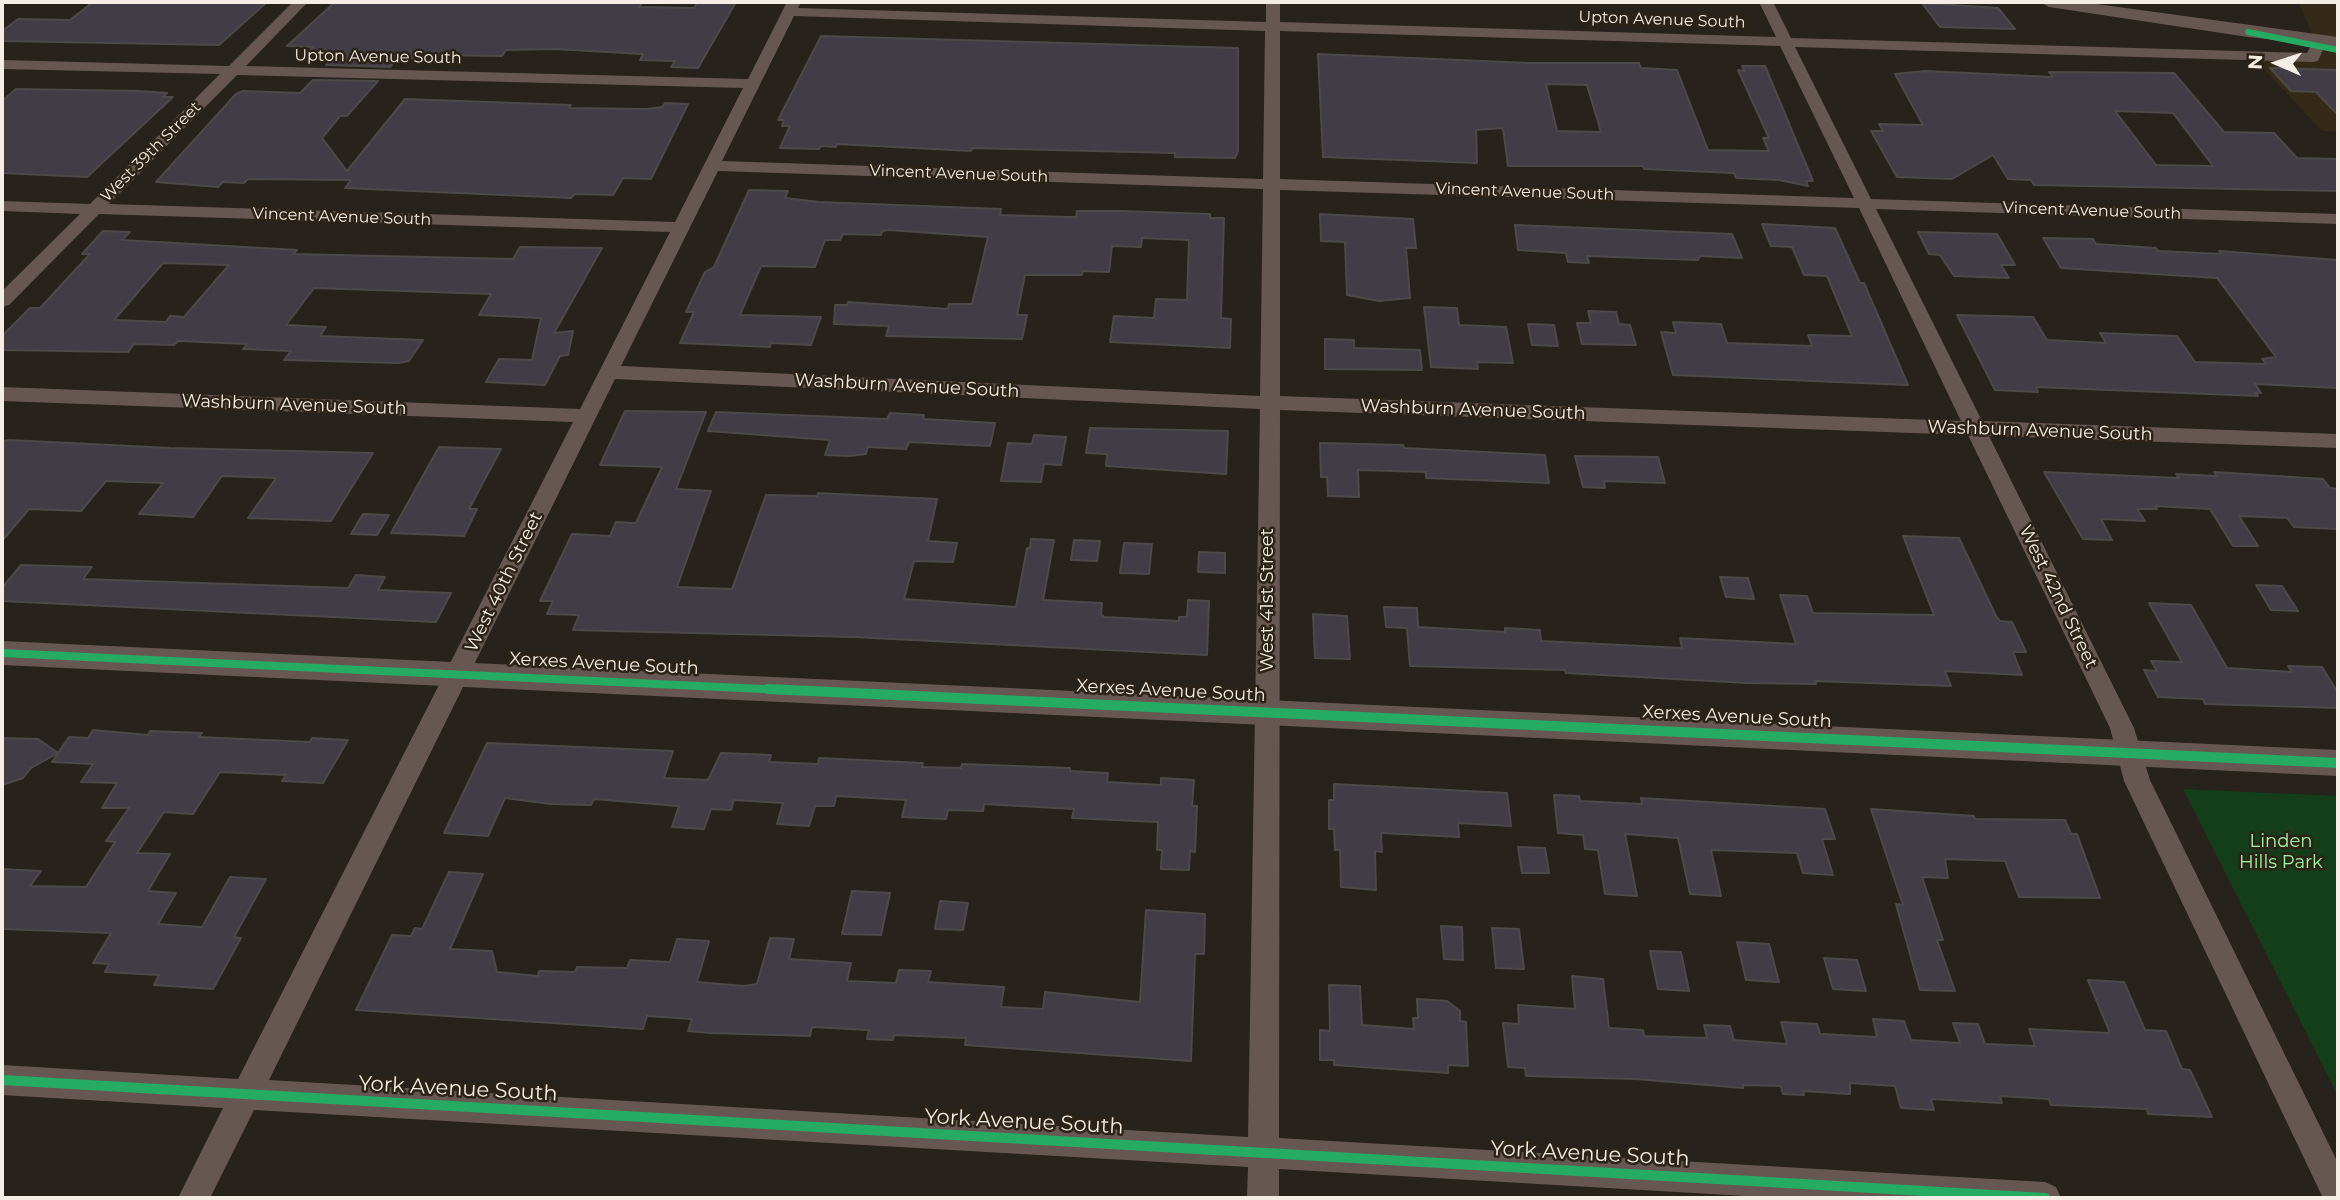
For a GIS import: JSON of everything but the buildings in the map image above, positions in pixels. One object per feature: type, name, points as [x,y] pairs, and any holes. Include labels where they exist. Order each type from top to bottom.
[{"type":"street","name":"West 39th Street","points":[[2,301],[301,2]]},
{"type":"street","name":"West 41st Street","points":[[1263,1198],[1273,2]]},
{"type":"street","name":"West 42nd Street","points":[[1766,2],[2122,728],[2137,781],[2338,1196]]},
{"type":"street","points":[[2049,2],[2248,32],[2338,42]]},
{"type":"street","name":"Upton Avenue South","points":[[791,7],[1272,26],[2313,58],[2317,47]]},
{"type":"street","name":"West 40th Street","points":[[194,1198],[791,7]]},
{"type":"street","points":[[2248,32],[2338,50]]},
{"type":"street","name":"Upton Avenue South","points":[[2,64],[754,84]]},
{"type":"street","name":"Vincent Avenue South","points":[[712,166],[2338,219]]},
{"type":"street","name":"Vincent Avenue South","points":[[2,206],[682,227]]},
{"type":"street","name":"Washburn Avenue South","points":[[609,372],[1269,402],[2338,441]]},
{"type":"street","name":"Washburn Avenue South","points":[[2,394],[587,416]]},
{"type":"street","name":"Xerxes Avenue South","points":[[2,653],[2338,763]]},
{"type":"street","name":"York Avenue South","points":[[2,1080],[2045,1198]]},
{"type":"shaded area","points":[[2298,2],[2338,2],[2338,132],[2322,131],[2261,66],[2264,64],[2257,56],[2313,58],[2314,38]]},
{"type":"green space","name":"Linden Hills Park","points":[[2183,789],[2338,796],[2338,1096]]},
{"type":"cycle path","points":[[2248,32],[2338,50]]},
{"type":"cycle path","points":[[2,653],[2338,763]]},
{"type":"cycle path","points":[[2,1080],[2045,1198]]}]
